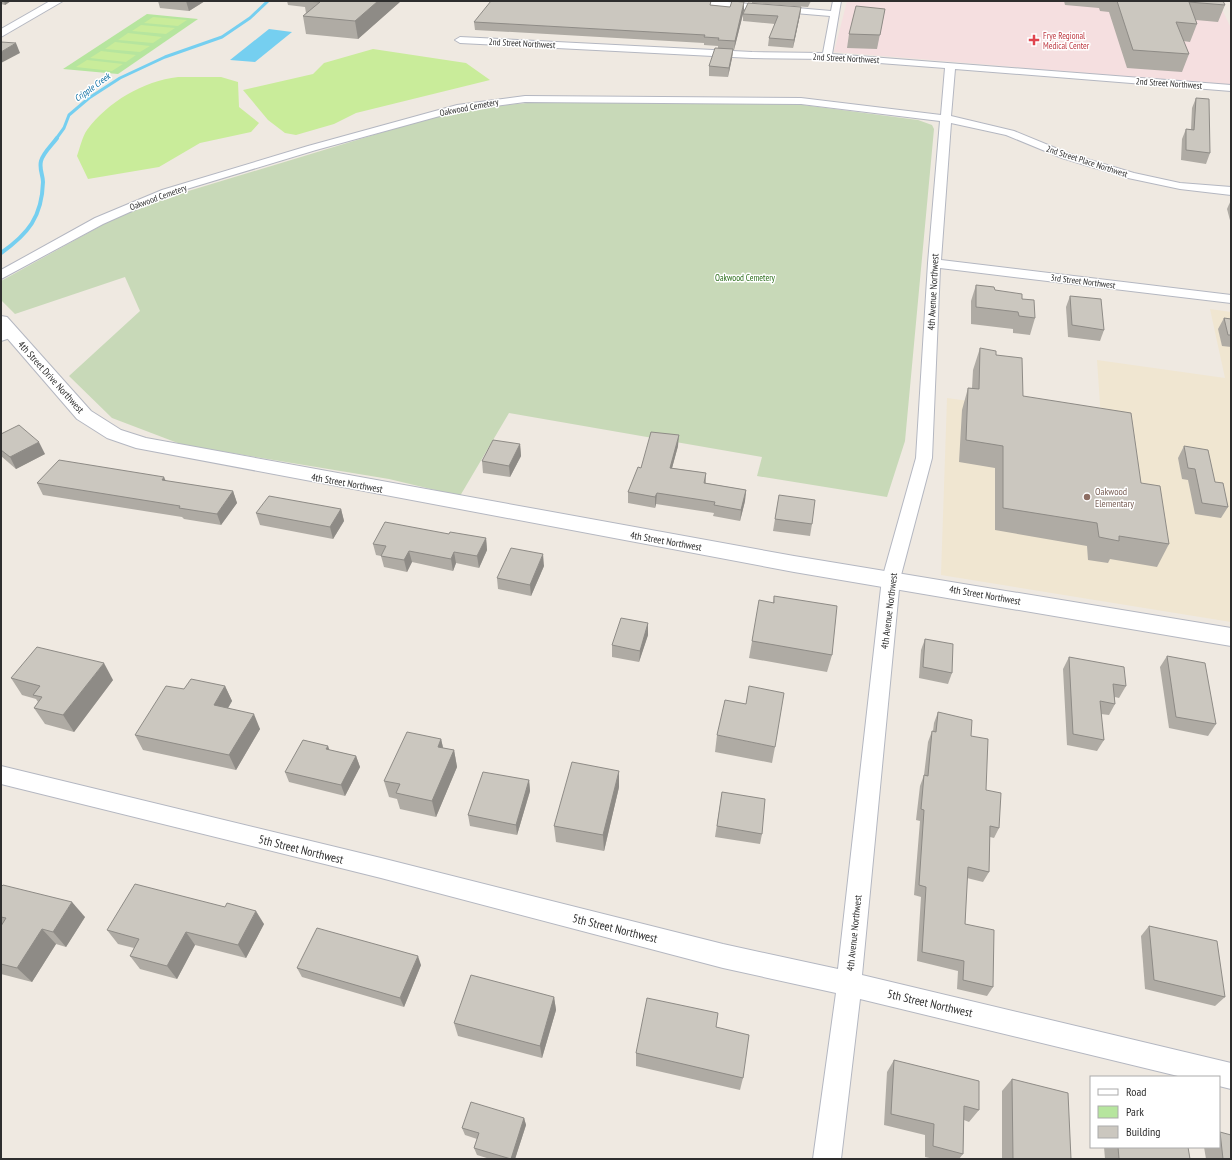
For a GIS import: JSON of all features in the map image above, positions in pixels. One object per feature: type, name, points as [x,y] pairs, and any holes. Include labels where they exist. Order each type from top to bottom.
[{"type":"main road","points":[[1,34],[58,1]]},
{"type":"main road","name":"4th Street Drive Northwest","points":[[4,330],[84,415],[105,429]]},
{"type":"main road","name":"4th Street Northwest","points":[[105,429],[143,444],[243,464],[794,564],[892,579],[1231,637]]},
{"type":"street","points":[[687,1],[834,14]]},
{"type":"street","points":[[827,56],[837,1]]},
{"type":"street","name":"2nd Street Northwest","points":[[460,40],[752,55],[827,56],[1231,88]]},
{"type":"street","name":"4th Avenue Northwest","points":[[827,1159],[849,984],[892,579],[924,458],[934,263],[950,65]]},
{"type":"street","name":"Oakwood Cemetery","points":[[1,275],[112,214],[166,192],[376,130],[457,108],[490,102],[542,98],[783,100],[821,103],[946,119]]},
{"type":"street","name":"2nd Street Place Northwest","points":[[946,119],[972,123],[1010,133],[1066,156],[1132,176],[1180,186],[1231,191]]},
{"type":"street","name":"3rd Street Northwest","points":[[934,263],[1231,299]]},
{"type":"street","name":"5th Street Northwest","points":[[1,775],[110,803],[389,870],[723,956],[849,984],[1231,1076]]},
{"type":"shaded area","name":"Frye Regional Medical Center","points":[[847,1],[1218,1],[1231,28],[1231,85],[834,52]]},
{"type":"shaded area","name":"Oakwood Elementary","points":[[1210,309],[1231,312],[1231,622],[941,575],[947,398],[1101,419],[1097,360],[1225,378]]},
{"type":"green space","points":[[147,14],[198,19],[118,74],[63,69]]},
{"type":"green space","points":[[153,17],[187,20],[178,26],[144,23]]},
{"type":"green space","points":[[141,25],[175,28],[166,34],[132,31]]},
{"type":"green space","points":[[128,33],[162,37],[153,43],[118,40]]},
{"type":"green space","points":[[115,42],[150,46],[140,52],[105,49]]},
{"type":"green space","points":[[373,49],[466,63],[490,80],[356,113],[334,124],[296,135],[285,133],[268,120],[243,90],[313,74],[324,63]]},
{"type":"green space","points":[[101,51],[136,55],[126,62],[90,58]]},
{"type":"green space","points":[[87,60],[123,64],[112,71],[76,67]]},
{"type":"green space","points":[[178,77],[221,77],[238,82],[239,107],[259,123],[251,132],[200,143],[159,167],[88,179],[77,156],[82,139],[87,130],[105,110],[127,94],[152,83]]},
{"type":"green space","name":"Oakwood Cemetery","points":[[539,102],[796,104],[918,120],[932,125],[934,129],[905,441],[887,497],[757,476],[762,457],[509,413],[460,496],[389,479],[183,445],[112,418],[69,376],[140,311],[125,277],[15,314],[1,300],[1,281],[115,218],[172,196],[426,119],[485,107]]},
{"type":"water","points":[[269,29],[292,32],[255,62],[230,60]]},
{"type":"building","points":[[306,1],[378,1],[355,21],[303,16],[320,2]]},
{"type":"building","points":[[491,1],[711,1],[710,5],[730,7],[732,1],[744,2],[735,41],[718,40],[719,38],[704,37],[705,35],[474,22]]},
{"type":"building","points":[[1117,1],[1223,1],[1225,5],[1189,2],[1197,24],[1176,22],[1189,54],[1133,50]]},
{"type":"building","points":[[748,3],[801,7],[794,40],[769,38],[778,16],[743,14]]},
{"type":"building","points":[[856,6],[885,9],[880,35],[849,34]]},
{"type":"building","points":[[1,42],[16,43],[1,52]]},
{"type":"building","points":[[715,48],[733,49],[729,68],[709,66]]},
{"type":"building","points":[[1196,98],[1209,99],[1210,153],[1186,150],[1186,129],[1194,130]]},
{"type":"building","points":[[976,285],[994,287],[995,290],[1022,294],[1022,299],[1034,300],[1035,318],[1019,316],[1018,312],[976,307]]},
{"type":"building","points":[[1070,296],[1101,299],[1104,330],[1072,325]]},
{"type":"building","points":[[1224,318],[1231,319],[1231,335],[1228,335]]},
{"type":"building","points":[[980,348],[996,351],[996,355],[1022,358],[1023,396],[1131,413],[1141,483],[1160,486],[1169,544],[1119,536],[1119,541],[1099,537],[1097,523],[1003,508],[1003,446],[966,440],[968,388],[979,389]]},
{"type":"building","points":[[19,425],[39,442],[10,457],[1,450],[1,434]]},
{"type":"building","points":[[651,432],[679,435],[670,468],[706,473],[704,483],[746,490],[741,510],[714,505],[715,502],[657,493],[655,497],[628,492],[638,467],[641,468]]},
{"type":"building","points":[[493,440],[520,444],[509,466],[482,461]]},
{"type":"building","points":[[1184,446],[1208,450],[1215,482],[1223,483],[1228,507],[1202,503],[1195,469],[1188,468]]},
{"type":"building","points":[[59,460],[164,477],[162,480],[233,491],[217,514],[179,508],[180,506],[37,483]]},
{"type":"building","points":[[779,495],[815,500],[812,524],[775,519]]},
{"type":"building","points":[[269,496],[341,509],[330,527],[256,513]]},
{"type":"building","points":[[385,522],[449,534],[450,532],[486,538],[477,556],[454,552],[451,559],[409,551],[404,560],[381,556],[386,546],[373,544]]},
{"type":"building","points":[[511,548],[543,554],[530,585],[497,578]]},
{"type":"building","points":[[774,596],[837,606],[832,655],[752,641],[759,600],[774,603]]},
{"type":"building","points":[[621,618],[648,623],[640,651],[612,645]]},
{"type":"building","points":[[925,639],[953,644],[952,673],[923,667]]},
{"type":"building","points":[[37,647],[104,663],[63,715],[34,708],[42,697],[33,695],[40,686],[11,678]]},
{"type":"building","points":[[1167,656],[1205,663],[1216,724],[1176,717]]},
{"type":"building","points":[[1069,657],[1124,667],[1126,686],[1113,684],[1115,704],[1100,701],[1104,740],[1073,734]]},
{"type":"building","points":[[191,679],[225,686],[214,705],[254,714],[229,755],[135,735],[166,686],[184,689]]},
{"type":"building","points":[[749,686],[784,693],[775,747],[717,735],[725,700],[746,704]]},
{"type":"building","points":[[938,712],[972,720],[971,736],[988,739],[986,790],[1001,793],[999,828],[990,826],[989,872],[968,867],[965,924],[994,930],[993,987],[963,980],[964,961],[922,952],[926,887],[919,885],[924,810],[921,809],[924,775],[928,776],[932,731],[936,732]]},
{"type":"building","points":[[407,732],[441,739],[438,747],[454,750],[432,801],[396,793],[400,784],[384,781]]},
{"type":"building","points":[[303,740],[328,746],[326,749],[356,756],[341,785],[285,772]]},
{"type":"building","points":[[572,762],[619,771],[603,835],[554,826]]},
{"type":"building","points":[[483,772],[529,780],[516,825],[468,815]]},
{"type":"building","points":[[722,792],[765,799],[762,834],[717,826]]},
{"type":"building","points":[[135,884],[225,907],[227,903],[256,911],[238,945],[186,932],[167,966],[130,956],[139,939],[107,930]]},
{"type":"building","points":[[3,885],[72,902],[53,932],[42,929],[17,968],[1,964],[1,926],[6,918],[1,917],[1,887]]},
{"type":"building","points":[[1149,926],[1217,941],[1225,997],[1154,980]]},
{"type":"building","points":[[317,928],[418,956],[400,998],[297,968]]},
{"type":"building","points":[[471,975],[554,997],[540,1046],[454,1023]]},
{"type":"building","points":[[647,998],[718,1013],[716,1027],[749,1035],[743,1078],[636,1053]]},
{"type":"building","points":[[894,1060],[979,1081],[979,1110],[964,1106],[963,1154],[933,1146],[934,1124],[891,1114]]},
{"type":"building","points":[[1012,1079],[1068,1093],[1071,1159],[1013,1159]]},
{"type":"building","points":[[471,1102],[524,1118],[511,1159],[474,1148],[479,1133],[462,1128]]},
{"type":"building","points":[[1220,1132],[1231,1135],[1231,1159],[1223,1159]]},
{"type":"building","points":[[1118,1148],[1188,1148],[1190,1159],[1119,1159]]},
{"type":"waterway","name":"Cripple Creek","points":[[56,139],[64,128],[69,115],[89,98],[120,78],[165,57],[222,37],[250,18],[268,1]]},
{"type":"waterway","name":"Cripple Creek","points":[[1,253],[19,239],[32,224],[40,205],[42,194],[43,182],[40,167],[41,161],[57,138]]},
{"type":"place","name":"Frye Regional Medical Center","points":[[1034,40]]},
{"type":"place","name":"Oakwood Elementary","points":[[1087,497]]}]
